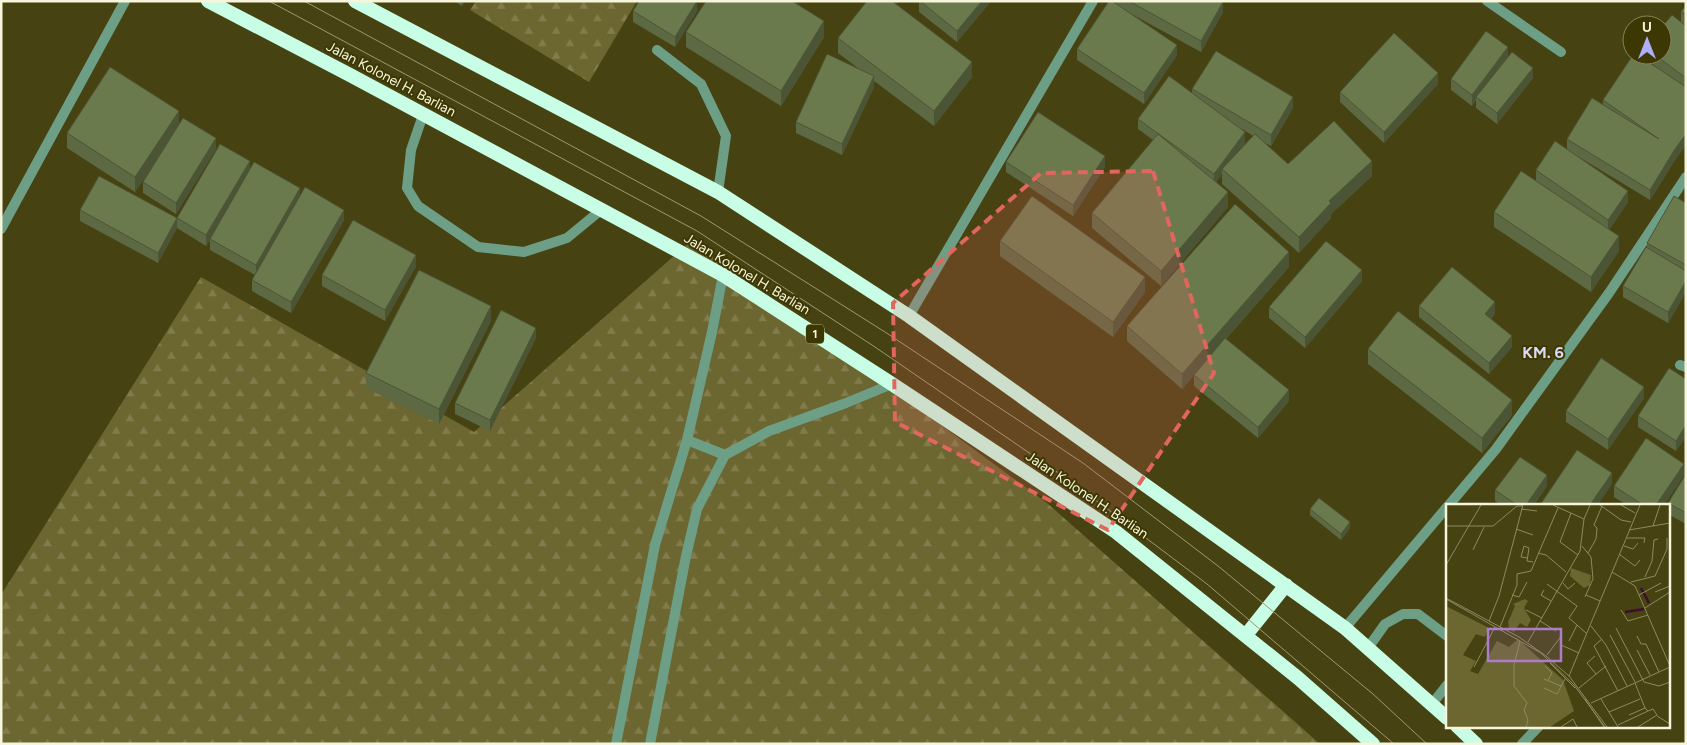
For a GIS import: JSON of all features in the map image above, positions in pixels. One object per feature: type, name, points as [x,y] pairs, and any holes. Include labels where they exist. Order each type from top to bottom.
[{"type":"highway","name":"Jalan Kolonel H. Barlian","points":[[208,1],[723,275],[1116,532],[1246,635],[1373,744]]},
{"type":"highway","points":[[355,1],[718,192],[909,316],[1345,628],[1446,717]]},
{"type":"highway","points":[[1246,635],[1286,585]]},
{"type":"highway","points":[[1458,728],[1476,744]]},
{"type":"street","points":[[1,229],[125,1]]},
{"type":"street","points":[[909,316],[1093,1]]},
{"type":"street","points":[[1487,1],[1561,52]]},
{"type":"street","points":[[657,50],[700,84],[726,136],[718,192]]},
{"type":"street","points":[[423,115],[411,150],[407,188],[418,206],[478,247],[524,252],[568,238],[601,210]]},
{"type":"street","points":[[1450,504],[1496,449],[1547,379],[1609,293],[1686,177]]},
{"type":"street","points":[[616,744],[655,545],[687,440],[723,275]]},
{"type":"street","points":[[650,744],[686,556],[697,509],[725,455],[769,431],[892,384]]},
{"type":"street","points":[[687,440],[725,455]]},
{"type":"street","points":[[1345,628],[1446,508]]},
{"type":"street","points":[[1368,648],[1385,624],[1403,614],[1418,614],[1446,635]]},
{"type":"street","points":[[1432,704],[1446,686]]},
{"type":"street","points":[[1522,744],[1537,728]]},
{"type":"highlighted area","points":[[1153,171],[1214,373],[1108,530],[895,422],[893,303],[1041,173]]},
{"type":"green space","points":[[476,1],[637,1],[589,82],[470,10]]},
{"type":"green space","points":[[691,241],[1047,503],[1320,744],[1,744],[1,595],[201,277],[474,432]]},
{"type":"building","points":[[639,1],[697,1],[675,37],[633,11]]},
{"type":"building","points":[[706,1],[792,1],[824,21],[781,91],[686,32]]},
{"type":"building","points":[[867,1],[892,1],[972,62],[934,111],[838,38]]},
{"type":"building","points":[[920,1],[982,1],[957,31]]},
{"type":"building","points":[[1109,1],[1112,1],[1177,45],[1144,93],[1077,49]]},
{"type":"building","points":[[1129,1],[1222,1],[1223,2],[1201,41]]},
{"type":"building","points":[[1686,5],[1686,15],[1681,12]]},
{"type":"building","points":[[1672,15],[1686,26],[1686,78],[1668,65],[1672,65]]},
{"type":"building","points":[[1486,31],[1508,47],[1472,95],[1451,79]]},
{"type":"building","points":[[1394,33],[1438,73],[1384,132],[1340,92]]},
{"type":"building","points":[[1216,51],[1293,97],[1271,135],[1192,89]]},
{"type":"building","points":[[1512,52],[1533,68],[1497,113],[1476,97]]},
{"type":"building","points":[[827,54],[874,76],[842,144],[796,122]]},
{"type":"building","points":[[1626,65],[1653,65],[1686,87],[1686,134],[1650,190],[1567,139],[1592,98],[1659,139],[1603,100]]},
{"type":"building","points":[[110,67],[179,111],[135,177],[67,133]]},
{"type":"building","points":[[1169,76],[1245,132],[1214,174],[1138,119]]},
{"type":"building","points":[[1038,112],[1105,156],[1073,205],[1006,162]]},
{"type":"building","points":[[183,118],[216,138],[176,203],[143,182]]},
{"type":"building","points":[[1334,121],[1372,161],[1329,201],[1331,203],[1299,237],[1222,169],[1255,134],[1288,164]]},
{"type":"building","points":[[1158,134],[1228,192],[1161,271],[1092,213]]},
{"type":"building","points":[[1555,141],[1628,191],[1608,220],[1536,170]]},
{"type":"building","points":[[220,144],[250,161],[206,235],[177,218]]},
{"type":"building","points":[[254,162],[300,188],[256,265],[210,239]]},
{"type":"building","points":[[1521,171],[1619,236],[1591,277],[1494,212]]},
{"type":"building","points":[[99,176],[177,218],[158,253],[80,210]]},
{"type":"building","points":[[305,187],[344,210],[291,302],[252,280]]},
{"type":"building","points":[[1032,196],[1145,277],[1113,322],[1000,241]]},
{"type":"building","points":[[1674,196],[1686,203],[1686,265],[1647,243]]},
{"type":"building","points":[[1235,204],[1289,252],[1182,374],[1127,326]]},
{"type":"building","points":[[353,220],[416,255],[385,310],[322,275]]},
{"type":"building","points":[[1326,241],[1362,270],[1305,337],[1269,307]]},
{"type":"building","points":[[1646,247],[1686,271],[1686,281],[1668,312],[1623,286]]},
{"type":"building","points":[[1452,267],[1495,302],[1485,314],[1512,336],[1489,363],[1419,306]]},
{"type":"building","points":[[419,270],[491,306],[439,409],[366,373]]},
{"type":"building","points":[[501,310],[536,328],[490,420],[455,403]]},
{"type":"building","points":[[1398,311],[1512,400],[1482,438],[1368,349]]},
{"type":"building","points":[[1225,338],[1289,390],[1258,427],[1194,375]]},
{"type":"building","points":[[1601,358],[1644,387],[1608,439],[1566,411]]},
{"type":"building","points":[[1669,368],[1686,379],[1686,425],[1676,441],[1638,416]]},
{"type":"building","points":[[1646,438],[1684,464],[1657,504],[1641,504],[1614,486]]},
{"type":"building","points":[[1577,450],[1612,473],[1591,504],[1541,504]]},
{"type":"building","points":[[1520,457],[1547,475],[1527,504],[1516,504],[1495,490]]},
{"type":"building","points":[[1686,474],[1686,513],[1668,503]]},
{"type":"building","points":[[1319,498],[1350,522],[1341,534],[1310,509]]},
{"type":"tram line","points":[[269,1],[697,231],[875,347],[1073,483],[1207,584],[1394,744]]},
{"type":"tram line","points":[[304,1],[701,216],[885,332],[1083,463],[1218,566],[1373,694],[1427,744]]},
{"type":"district","name":"KM. 6","points":[[1543,352]]}]
